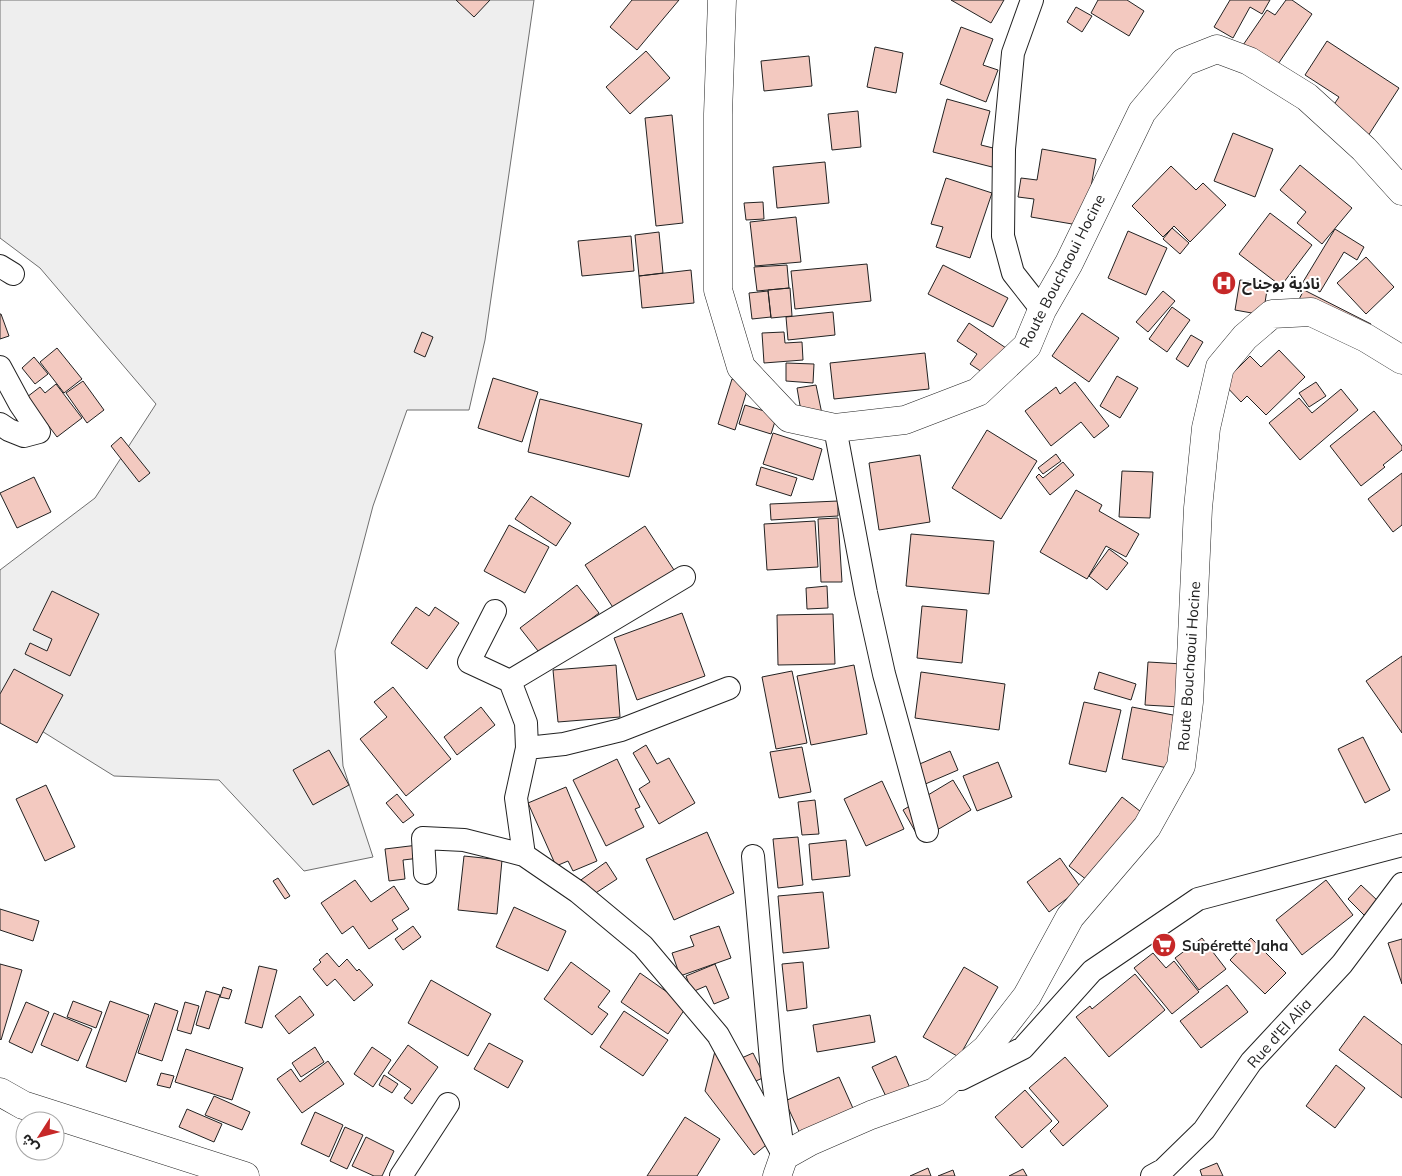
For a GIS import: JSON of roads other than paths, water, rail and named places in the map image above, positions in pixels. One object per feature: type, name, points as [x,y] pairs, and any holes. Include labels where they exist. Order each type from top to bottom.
[{"type":"street","name":"Route Bouchaoui Hocine","points":[[722,0],[718,114],[718,290],[741,367],[789,418],[835,428],[905,420],[978,392],[1026,346],[1042,310],[1069,263],[1142,112],[1184,62],[1217,49],[1249,61],[1307,97],[1364,149],[1402,191]]},
{"type":"street","points":[[1032,0],[1012,53],[1004,149],[1003,236],[1013,273],[1042,310]]},
{"type":"street","name":"Route Bouchaoui Hocine","points":[[780,1166],[809,1142],[871,1114],[935,1092],[986,1049],[1027,996],[1070,917],[1147,827],[1181,766],[1189,702],[1198,508],[1203,455],[1206,428],[1220,367],[1245,337],[1272,314],[1310,312],[1366,338],[1402,360]]},
{"type":"street","points":[[0,367],[20,404],[39,432],[24,436],[0,424]]},
{"type":"street","points":[[835,428],[866,593],[882,665],[927,831]]},
{"type":"street","points":[[510,681],[684,577]]},
{"type":"street","points":[[494,611],[469,662],[510,681],[526,723],[527,748],[516,798],[524,855]]},
{"type":"street","points":[[527,748],[564,744],[621,730],[729,688]]},
{"type":"street","points":[[425,873],[423,838],[464,840],[524,855],[578,892],[644,946],[718,1035],[780,1166]]},
{"type":"street","points":[[935,1092],[1023,1048],[1092,971],[1198,899],[1402,845]]},
{"type":"street","points":[[753,856],[780,1166]]},
{"type":"street","name":"Rue d'El Alia","points":[[1152,1176],[1163,1170],[1204,1130],[1251,1062],[1342,964],[1402,884]]},
{"type":"street","points":[[0,1092],[23,1105],[245,1176]]},
{"type":"street","points":[[401,1176],[448,1104]]},
{"type":"place","name":"نادية بوجناح","points":[[1224,283]]},
{"type":"place","name":"Supérette Jaha","points":[[1164,945]]}]
